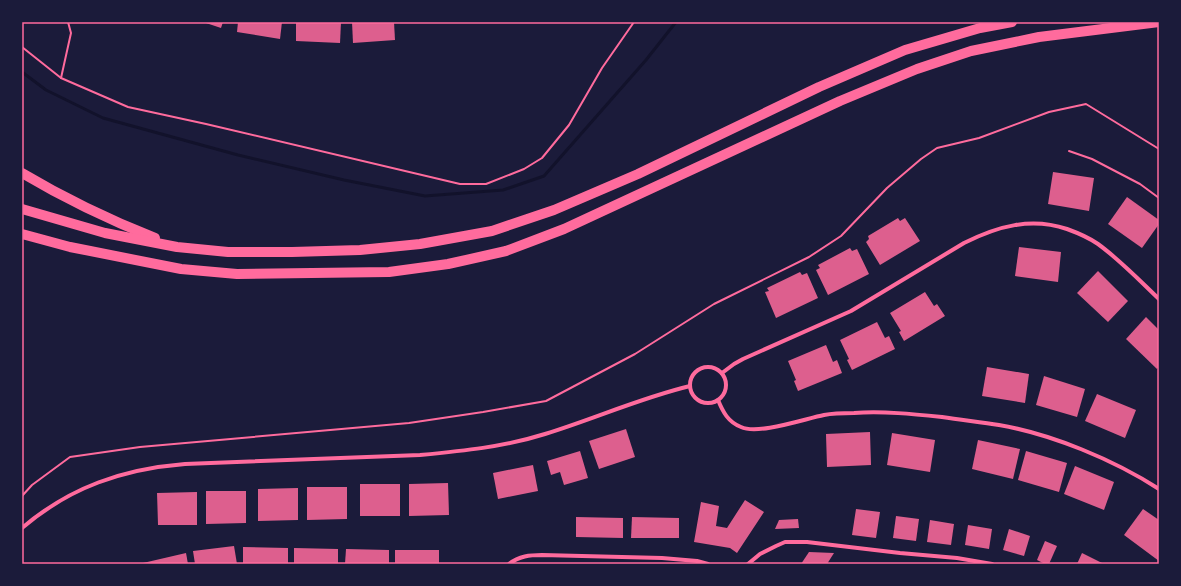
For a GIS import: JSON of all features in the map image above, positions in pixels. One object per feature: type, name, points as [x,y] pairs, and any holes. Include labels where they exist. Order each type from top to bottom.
[{"type":"highway","points":[[22,209],[105,233],[177,247],[228,252],[360,250],[420,244],[492,231],[554,210],[638,174],[818,87],[905,50],[980,28],[1012,22]]},
{"type":"highway","points":[[22,234],[70,247],[181,269],[237,274],[389,272],[448,264],[506,251],[564,229],[840,102],[916,69],[971,51],[1039,37],[1159,22]]},
{"type":"highway","points":[[22,173],[40,184],[88,208],[139,232],[177,247]]},
{"type":"street","points":[[722,373],[734,364],[851,311],[964,243],[982,234],[1012,225],[1027,223],[1047,224],[1080,234],[1097,243],[1115,257],[1159,299]]},
{"type":"street","points":[[712,367],[722,373],[725,378],[725,391],[718,400],[712,403],[706,403],[694,397],[690,386],[692,375],[701,368],[712,367]]},
{"type":"street","points":[[22,528],[70,495],[102,481],[151,467],[185,464],[420,455],[472,450],[501,445],[544,434],[653,396],[690,386]]},
{"type":"street","points":[[718,400],[724,414],[728,419],[741,427],[752,430],[825,415],[870,412],[930,416],[1000,425],[1034,434],[1088,453],[1123,468],[1159,489]]},
{"type":"street","points":[[748,564],[760,554],[785,542],[807,542],[957,558],[992,564]]},
{"type":"street","points":[[509,564],[519,558],[530,555],[662,558],[708,564]]},
{"type":"path","points":[[61,78],[71,33],[68,22]]},
{"type":"path","points":[[22,47],[61,78],[128,107],[460,184],[486,184],[524,169],[542,158],[569,125],[602,68],[634,22]]},
{"type":"path","points":[[22,496],[32,486],[70,458],[140,447],[409,423],[483,412],[546,400],[635,354],[714,304],[809,257],[841,236],[887,188],[920,159],[938,148],[979,138],[1049,112],[1086,104],[1159,149]]},
{"type":"path","points":[[1069,151],[1092,159],[1140,184],[1155,193],[1159,198]]},
{"type":"building","points":[[203,22],[223,22],[221,28]]},
{"type":"building","points":[[238,22],[282,22],[280,39],[237,32]]},
{"type":"building","points":[[296,22],[341,22],[340,43],[296,41]]},
{"type":"building","points":[[352,22],[394,22],[395,40],[353,43]]},
{"type":"building","points":[[1053,172],[1094,178],[1089,211],[1048,204]]},
{"type":"building","points":[[1127,197],[1159,220],[1159,224],[1142,248],[1108,224]]},
{"type":"building","points":[[898,218],[900,221],[905,218],[920,241],[880,265],[866,242],[869,239],[868,236]]},
{"type":"building","points":[[1019,247],[1061,252],[1058,282],[1015,276]]},
{"type":"building","points":[[850,248],[852,251],[857,249],[869,274],[828,295],[816,270],[820,268],[818,265]]},
{"type":"building","points":[[1098,271],[1128,301],[1108,322],[1077,293]]},
{"type":"building","points":[[800,272],[802,275],[807,273],[818,298],[776,318],[765,292],[769,291],[767,288]]},
{"type":"building","points":[[925,292],[934,306],[937,304],[945,316],[904,341],[899,332],[901,331],[890,313]]},
{"type":"building","points":[[1146,317],[1159,330],[1159,366],[1157,369],[1126,339]]},
{"type":"building","points":[[877,322],[885,338],[889,336],[895,349],[852,370],[847,360],[849,359],[840,340]]},
{"type":"building","points":[[826,345],[833,362],[837,360],[842,373],[798,391],[794,381],[796,380],[788,361]]},
{"type":"building","points":[[987,367],[1029,374],[1025,403],[982,396]]},
{"type":"building","points":[[1044,376],[1085,389],[1077,417],[1036,405]]},
{"type":"building","points":[[1097,394],[1136,410],[1125,438],[1085,421]]},
{"type":"building","points":[[626,429],[635,457],[599,469],[589,441]]},
{"type":"building","points":[[870,432],[871,465],[827,467],[826,434]]},
{"type":"building","points":[[892,433],[935,440],[930,472],[887,465]]},
{"type":"building","points":[[978,440],[1020,449],[1013,479],[972,469]]},
{"type":"building","points":[[580,451],[588,478],[564,485],[560,472],[551,475],[547,461]]},
{"type":"building","points":[[1026,451],[1067,463],[1059,492],[1018,480]]},
{"type":"building","points":[[533,465],[538,491],[498,499],[493,473]]},
{"type":"building","points":[[1075,466],[1114,482],[1104,510],[1064,494]]},
{"type":"building","points":[[448,483],[449,515],[409,516],[409,484]]},
{"type":"building","points":[[360,484],[400,484],[400,516],[360,516]]},
{"type":"building","points":[[307,487],[347,487],[347,519],[307,520]]},
{"type":"building","points":[[298,488],[298,520],[258,521],[258,489]]},
{"type":"building","points":[[206,491],[246,491],[246,523],[206,524]]},
{"type":"building","points":[[197,492],[197,525],[158,525],[157,493]]},
{"type":"building","points":[[745,500],[764,512],[737,553],[730,548],[694,542],[701,502],[719,506],[716,526],[727,528]]},
{"type":"building","points":[[856,509],[880,512],[876,538],[852,535]]},
{"type":"building","points":[[1143,509],[1159,520],[1159,561],[1124,535]]},
{"type":"building","points":[[896,516],[919,519],[916,541],[893,538]]},
{"type":"building","points":[[576,517],[623,518],[623,538],[576,537]]},
{"type":"building","points":[[632,517],[679,518],[679,538],[631,538]]},
{"type":"building","points":[[798,519],[799,528],[775,529],[779,520]]},
{"type":"building","points":[[930,520],[954,524],[951,545],[927,542]]},
{"type":"building","points":[[968,525],[992,529],[989,549],[965,545]]},
{"type":"building","points":[[1009,529],[1030,536],[1024,556],[1003,550]]},
{"type":"building","points":[[1045,541],[1057,546],[1049,564],[1045,564],[1037,560]]},
{"type":"building","points":[[234,546],[237,564],[195,564],[193,551]]},
{"type":"building","points":[[243,547],[288,548],[288,564],[243,564]]},
{"type":"building","points":[[294,548],[338,549],[338,564],[294,564]]},
{"type":"building","points":[[346,549],[389,550],[389,564],[345,564]]},
{"type":"building","points":[[395,550],[439,550],[439,564],[395,564]]},
{"type":"building","points":[[809,552],[834,553],[827,564],[801,564]]},
{"type":"building","points":[[186,553],[188,564],[143,564],[143,563]]},
{"type":"building","points":[[1082,553],[1102,563],[1077,564]]},
{"type":"waterway","points":[[22,72],[46,90],[103,118],[238,155],[344,180],[425,196],[503,190],[544,176],[646,60],[676,22]]}]
